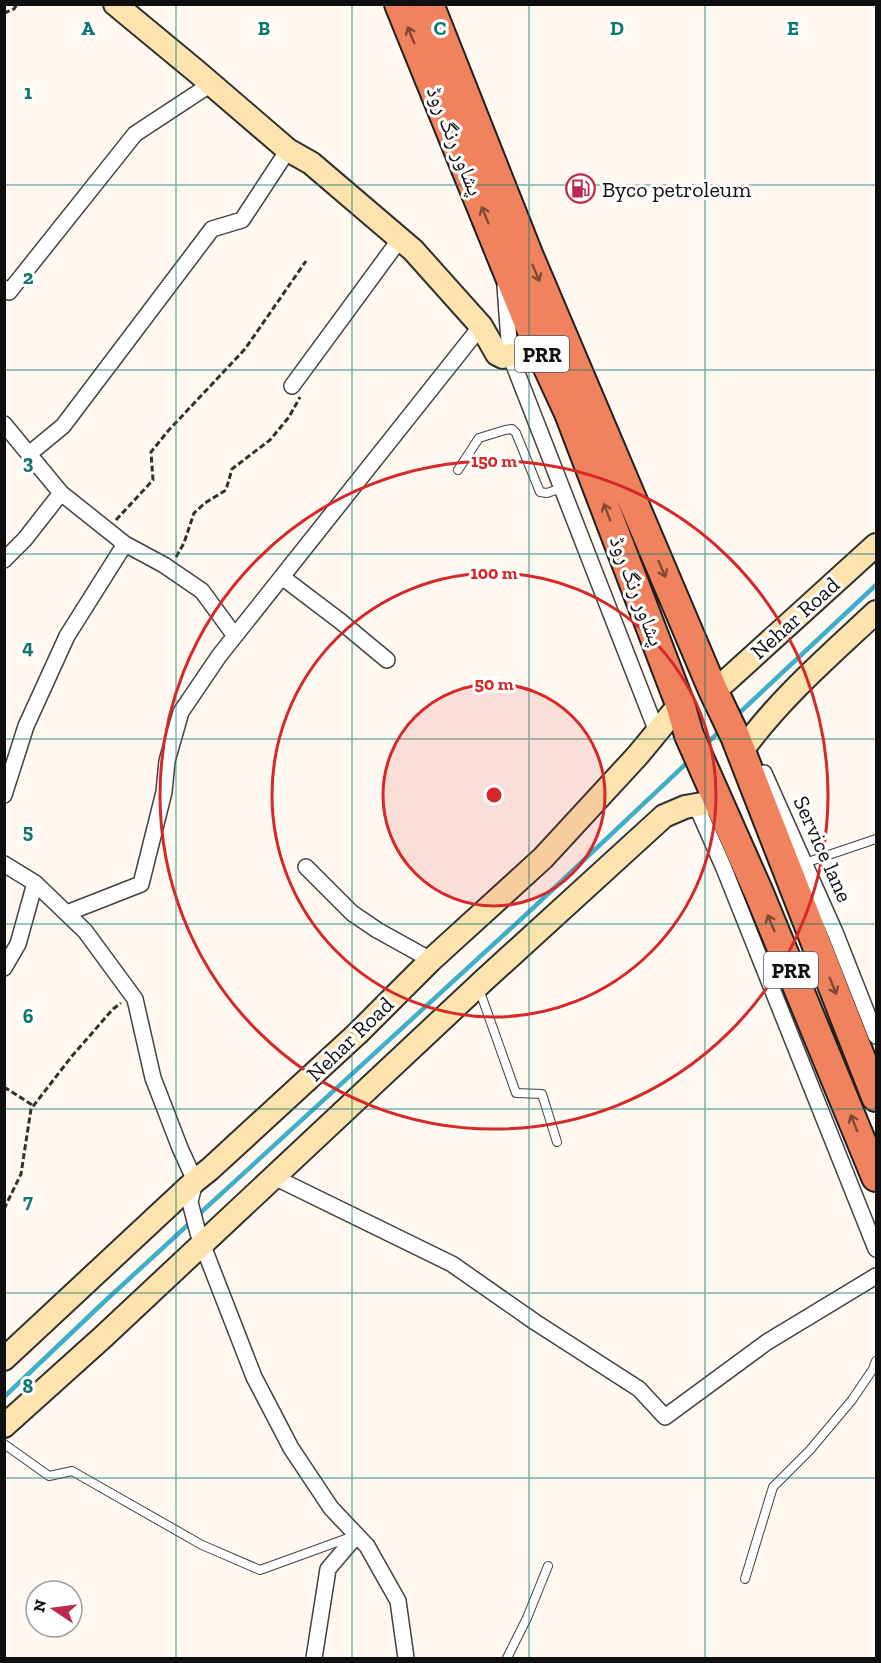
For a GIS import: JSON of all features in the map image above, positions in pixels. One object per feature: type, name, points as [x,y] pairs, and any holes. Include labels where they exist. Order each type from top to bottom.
[{"type":"highway","name":"پشاور رنگ روڈ","points":[[399,4],[440,69],[458,115],[503,260],[538,346],[569,412],[680,704],[689,735],[703,764],[708,803],[876,1177]]},
{"type":"highway","name":"پشاور رنگ روڈ","points":[[429,4],[440,69]]},
{"type":"highway","name":"پشاور رنگ روڈ","points":[[458,115],[528,254],[796,867],[876,1097]]},
{"type":"main road","points":[[115,4],[288,150],[311,163],[413,250],[481,326],[497,354],[503,357],[510,355]]},
{"type":"main road","name":"Nehar Road","points":[[719,692],[876,545]]},
{"type":"main road","points":[[742,743],[796,687],[876,612]]},
{"type":"main road","name":"Nehar Road","points":[[4,1359],[193,1191],[218,1161],[543,858],[638,755],[680,704]]},
{"type":"main road","points":[[4,1426],[103,1337],[200,1238],[274,1177],[664,816],[685,807],[708,803]]},
{"type":"street","points":[[4,288],[9,292],[135,134],[211,84]]},
{"type":"street","points":[[29,454],[63,426],[212,229],[242,220],[288,150]]},
{"type":"street","points":[[292,386],[400,239]]},
{"type":"street","points":[[503,260],[510,355],[657,732]]},
{"type":"street","points":[[66,913],[141,884],[164,792],[167,762],[181,712],[219,656],[481,326]]},
{"type":"street","points":[[4,424],[61,493],[125,544],[202,591],[235,636]]},
{"type":"street","points":[[4,560],[25,539],[61,493]]},
{"type":"street","points":[[4,795],[26,726],[67,636],[125,544]]},
{"type":"street","points":[[282,577],[387,660]]},
{"type":"street","points":[[708,803],[723,866],[876,1250]]},
{"type":"street","points":[[4,864],[34,883],[85,931],[135,999],[153,1078],[180,1148],[193,1191],[200,1238],[254,1377],[291,1448],[331,1508],[368,1546],[398,1601],[406,1659]]},
{"type":"street","points":[[306,867],[352,913],[377,930],[431,960]]},
{"type":"street","name":"Service lane","points":[[796,867],[835,932],[876,1036]]},
{"type":"street","points":[[4,968],[18,944],[34,883]]},
{"type":"street","points":[[274,1177],[452,1264],[535,1322],[639,1389],[665,1417],[767,1342],[876,1276]]},
{"type":"street","points":[[314,1659],[328,1569],[357,1535]]},
{"type":"lane","points":[[458,470],[479,438],[512,429],[516,433],[540,492],[547,494],[562,488]]},
{"type":"lane","points":[[796,867],[876,839]]},
{"type":"lane","points":[[478,986],[516,1093],[542,1094],[557,1142]]},
{"type":"lane","points":[[745,1579],[772,1487],[810,1450],[852,1400],[876,1361]]},
{"type":"lane","points":[[4,1444],[49,1476],[72,1471],[202,1545],[260,1570],[357,1535]]},
{"type":"lane","points":[[507,1659],[548,1566]]},
{"type":"path","points":[[4,13],[14,9],[17,4]]},
{"type":"path","points":[[107,530],[153,480],[150,452],[245,349],[306,261]]},
{"type":"path","points":[[169,569],[184,543],[194,513],[226,490],[232,469],[270,440],[289,417],[302,394],[292,386]]},
{"type":"path","points":[[4,1209],[21,1174],[31,1109],[72,1056],[113,1009],[132,995]]},
{"type":"path","points":[[4,1087],[33,1106]]},
{"type":"waterway","points":[[736,716],[876,585]]},
{"type":"waterway","points":[[705,745],[721,730]]},
{"type":"waterway","points":[[197,1216],[532,909],[691,759]]},
{"type":"waterway","points":[[4,1397],[191,1222]]},
{"type":"place","name":"Byco petroleum","points":[[581,189]]}]
